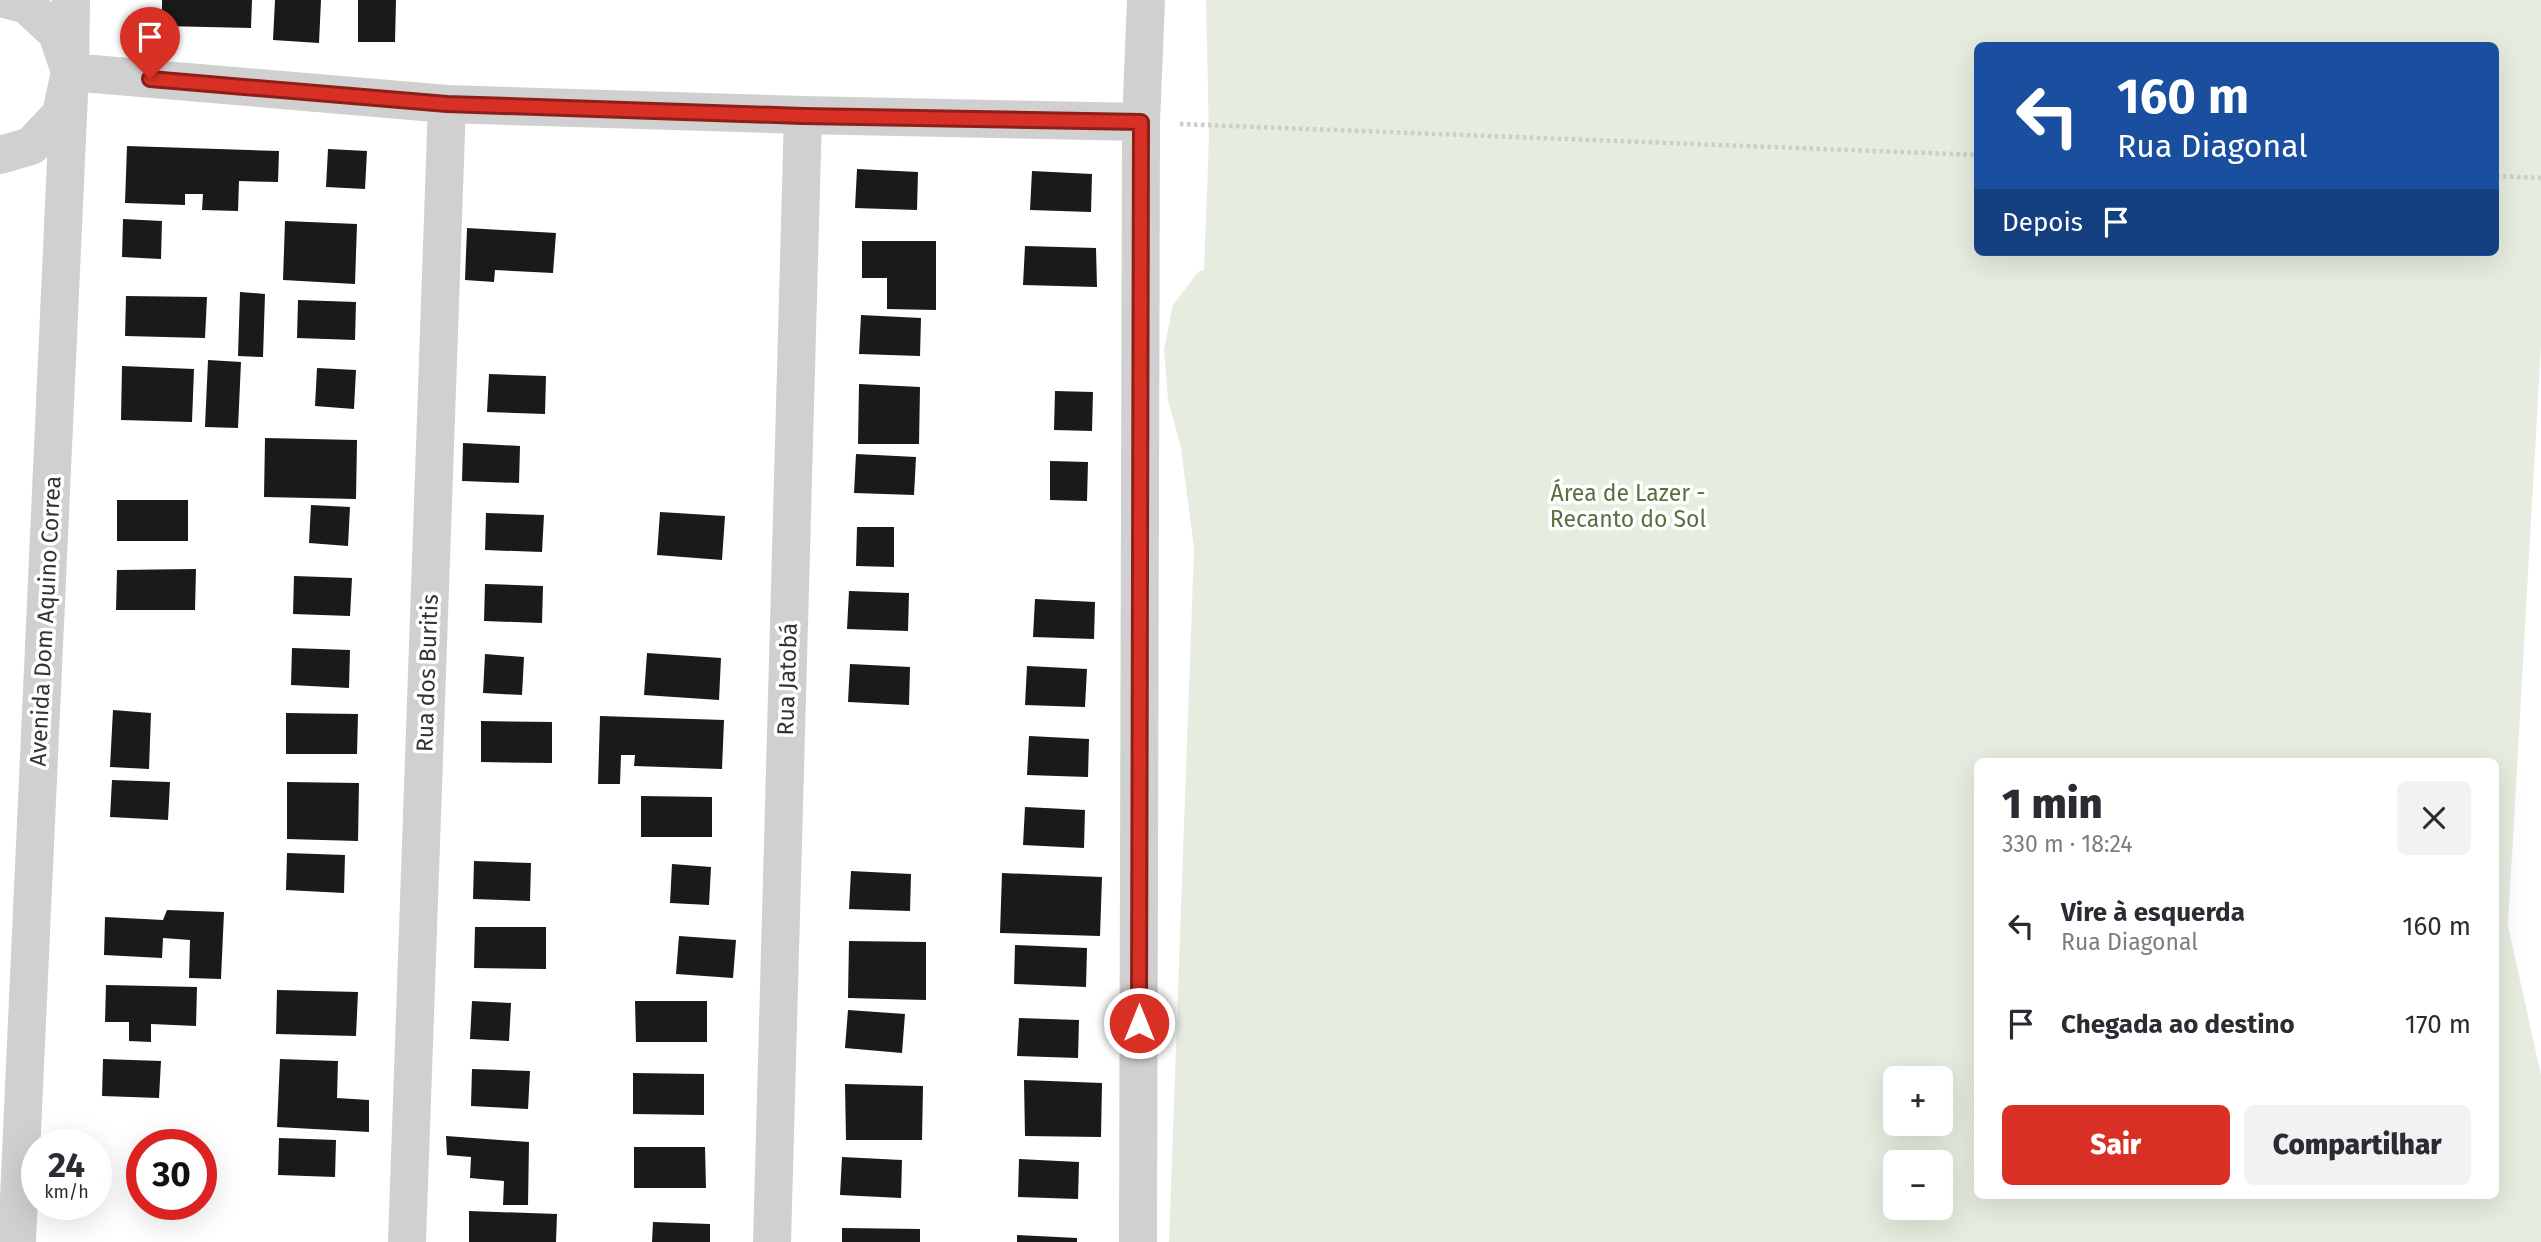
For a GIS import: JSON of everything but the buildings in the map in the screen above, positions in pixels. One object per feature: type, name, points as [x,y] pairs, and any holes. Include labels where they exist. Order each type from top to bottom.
[{"type":"street","points":[[0,155],[31,146],[61,114],[70,72],[57,33],[27,5],[8,0]]},
{"type":"street","name":"Avenida Dom Aquino Correa","points":[[17,1242],[70,72],[71,0]]},
{"type":"street","points":[[1138,1242],[1141,122],[1146,0]]},
{"type":"street","points":[[70,72],[447,104],[803,116],[1141,122]]},
{"type":"street","name":"Rua dos Buritis","points":[[407,1242],[447,104]]},
{"type":"street","name":"Rua Jatobá","points":[[772,1242],[803,116]]},
{"type":"path","points":[[1141,122],[1974,155]]},
{"type":"path","points":[[2499,176],[2541,178]]},
{"type":"green space","name":"Área de Lazer - Recanto do Sol","points":[[1206,0],[2541,0],[2541,345],[2508,926],[2541,1075],[2541,1242],[1169,1242],[1194,548],[1181,448],[1168,400],[1164,349],[1173,305],[1198,272],[1204,270],[1209,138]]},
{"type":"route","points":[[150,79],[447,104],[803,116],[1141,122],[1139,1023]]}]
